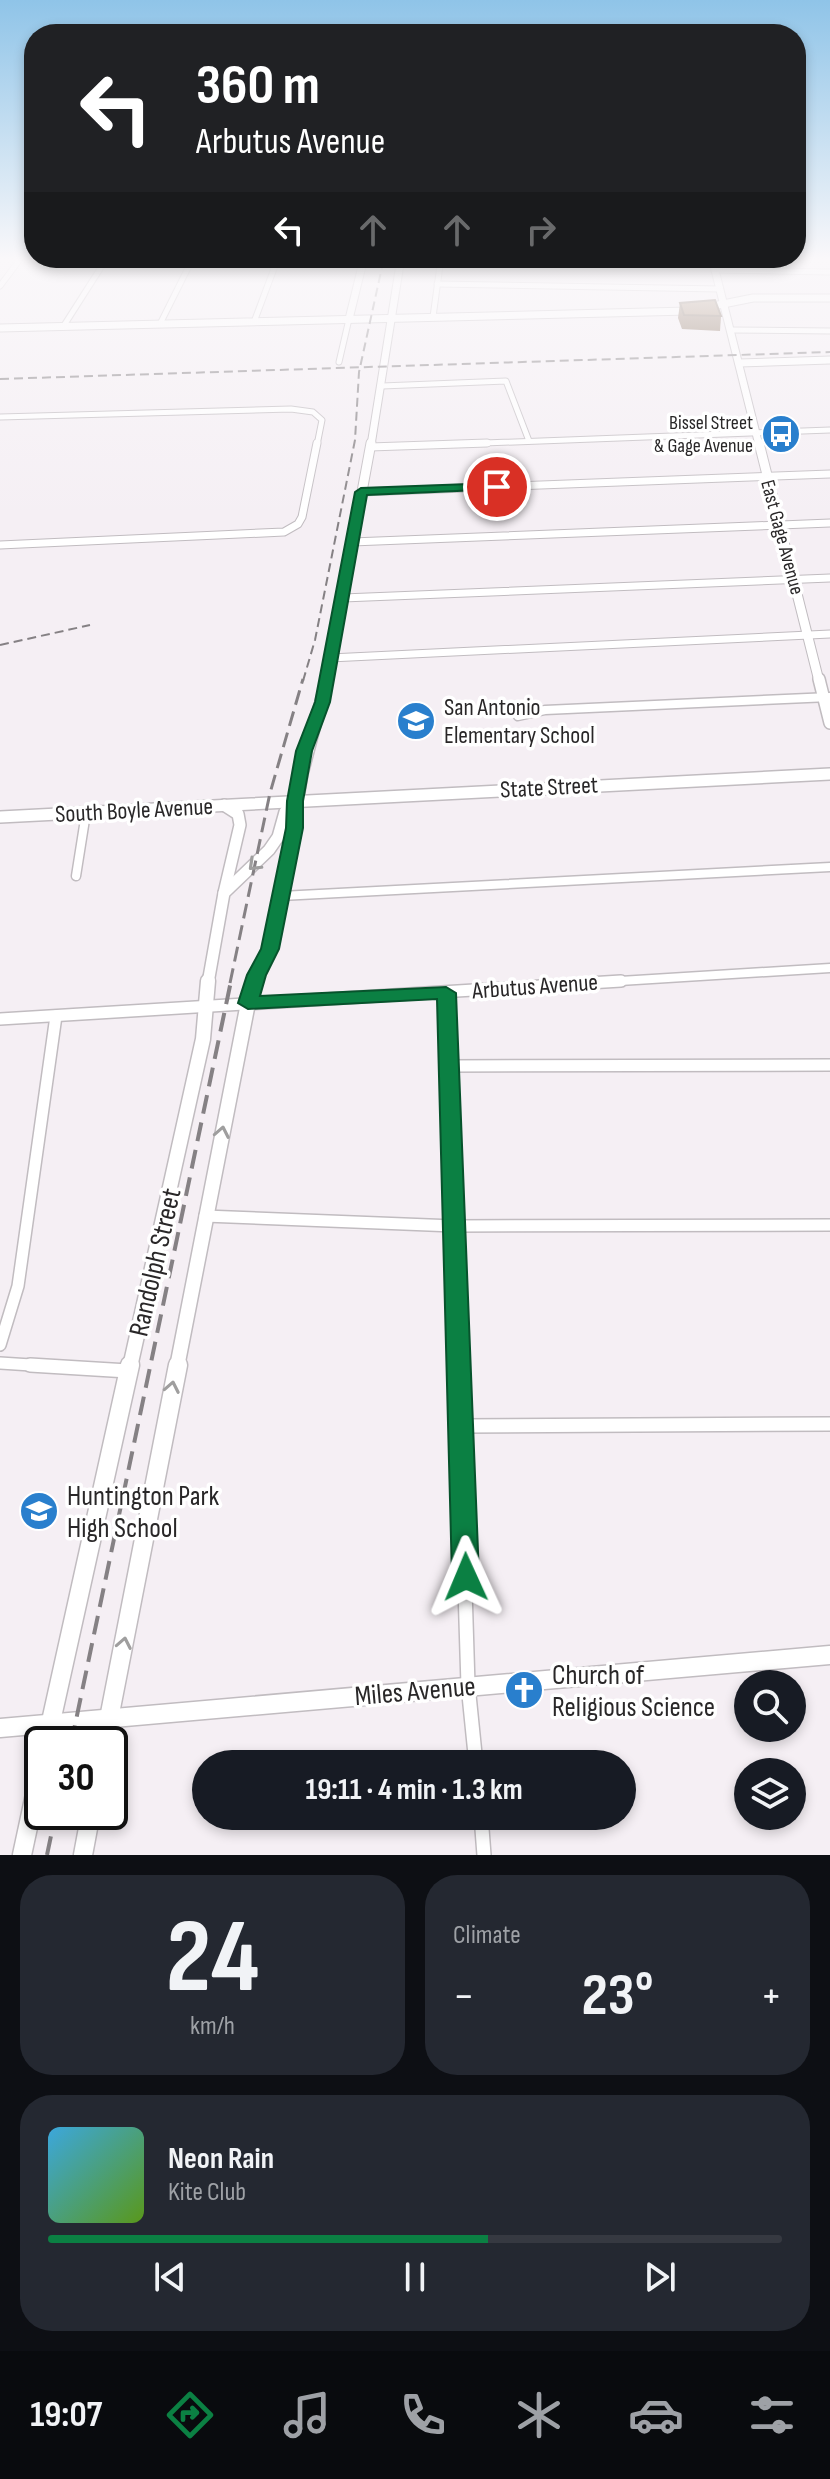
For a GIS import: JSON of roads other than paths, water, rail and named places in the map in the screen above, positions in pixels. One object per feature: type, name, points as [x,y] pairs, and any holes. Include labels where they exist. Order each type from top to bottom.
[{"type":"street","points":[[339,362],[343,345]]},
{"type":"street","name":"Randolph Street","points":[[108,1726],[248,1003],[256,975],[267,958],[295,828],[295,801],[304,751],[323,702],[389,345]]},
{"type":"street","name":"East Gage Avenue","points":[[735,345],[793,579],[827,697],[830,723]]},
{"type":"street","points":[[739,363],[830,360]]},
{"type":"street","points":[[382,386],[506,381],[529,441]]},
{"type":"street","points":[[0,417],[249,409],[313,412],[322,420],[302,517],[293,529],[273,534],[0,545]]},
{"type":"street","points":[[370,447],[830,430]]},
{"type":"street","points":[[361,492],[830,474]]},
{"type":"street","points":[[352,542],[830,523]]},
{"type":"street","points":[[343,598],[830,578]]},
{"type":"street","points":[[330,658],[830,634]]},
{"type":"street","points":[[518,716],[545,710],[827,697]]},
{"type":"street","name":"State Street","points":[[268,803],[830,774]]},
{"type":"street","name":"Randolph Street","points":[[50,1724],[209,1005],[211,954],[224,893],[269,850],[278,837],[285,812],[295,801]]},
{"type":"street","name":"South Boyle Avenue","points":[[0,817],[268,803]]},
{"type":"street","points":[[224,805],[238,814],[240,825],[224,893]]},
{"type":"street","points":[[76,876],[86,813]]},
{"type":"street","points":[[281,896],[830,867]]},
{"type":"street","name":"Arbutus Avenue","points":[[0,1019],[830,968]]},
{"type":"street","points":[[446,993],[468,1685],[475,1750]]},
{"type":"street","points":[[0,1345],[18,1286],[56,1016]]},
{"type":"street","points":[[449,1066],[830,1065]]},
{"type":"street","points":[[205,1216],[454,1226],[830,1225]]},
{"type":"street","points":[[0,1363],[129,1371]]},
{"type":"street","points":[[462,1426],[830,1424]]},
{"type":"street","name":"Miles Avenue","points":[[0,1728],[830,1655]]},
{"type":"street","points":[[22,1855],[27,1830]]},
{"type":"street","points":[[83,1855],[88,1830]]},
{"type":"street","points":[[482,1830],[484,1855]]},
{"type":"railway","points":[[360,367],[365,345]]},
{"type":"railway","points":[[360,367],[830,352]]},
{"type":"railway","points":[[0,379],[360,367]]},
{"type":"railway","points":[[303,681],[315,640],[355,440],[360,367]]},
{"type":"railway","points":[[0,645],[90,625]]},
{"type":"railway","points":[[230,983],[270,793],[303,679]]},
{"type":"railway","points":[[75,1726],[231,981]]},
{"type":"railway","points":[[47,1855],[52,1830]]},
{"type":"place","name":"Bissel Street & Gage Avenue","points":[[781,434]]},
{"type":"place","name":"San Antonio Elementary School","points":[[416,721]]},
{"type":"place","name":"Huntington Park High School","points":[[39,1511]]},
{"type":"place","name":"Church of Religious Science","points":[[524,1690]]}]
